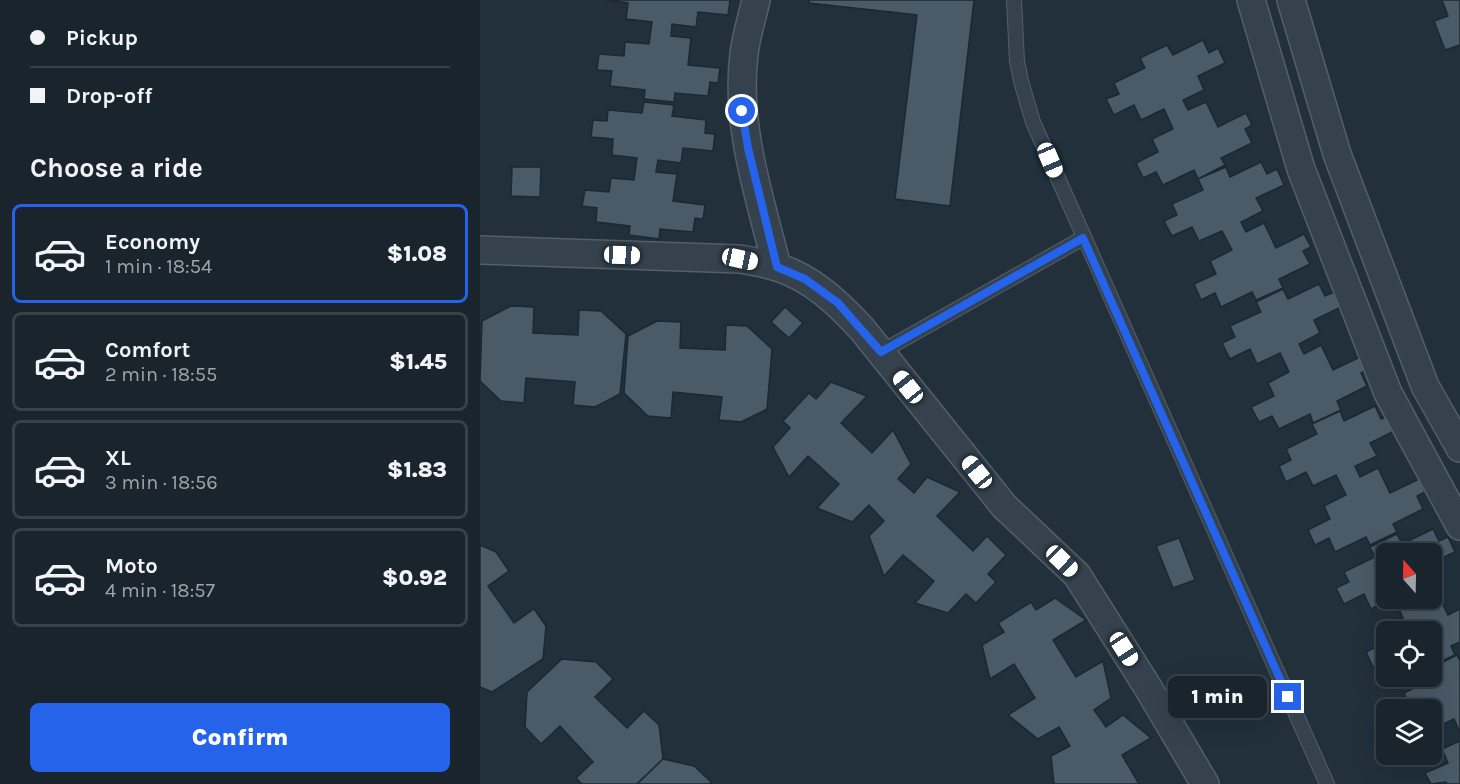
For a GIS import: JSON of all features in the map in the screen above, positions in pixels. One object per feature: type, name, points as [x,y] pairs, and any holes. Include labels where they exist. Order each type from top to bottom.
[{"type":"street","points":[[756,0],[744,52],[742,111],[748,148],[777,267]]},
{"type":"street","points":[[1251,0],[1301,169],[1388,393],[1460,526]]},
{"type":"street","points":[[1291,0],[1337,154],[1412,353],[1425,386],[1460,448]]},
{"type":"street","points":[[480,250],[740,259],[777,267],[805,279],[838,303],[881,352],[1004,506],[1077,575],[1205,784]]},
{"type":"lane","points":[[1014,0],[1017,61],[1033,122],[1327,784]]},
{"type":"lane","points":[[881,352],[1083,238]]},
{"type":"building","points":[[606,0],[730,0],[728,15],[698,12],[696,27],[672,24],[671,36],[691,38],[688,65],[720,68],[718,83],[710,82],[708,96],[675,93],[674,102],[644,99],[645,90],[610,86],[612,71],[597,70],[599,54],[624,56],[625,42],[649,44],[652,22],[626,19],[628,3]]},
{"type":"building","points":[[809,0],[974,0],[950,206],[895,199],[917,15],[809,3]]},
{"type":"building","points":[[1442,0],[1460,0],[1460,45],[1445,50],[1434,21],[1448,16]]},
{"type":"building","points":[[1203,40],[1209,53],[1218,48],[1225,63],[1198,76],[1204,90],[1183,100],[1188,110],[1206,102],[1218,127],[1246,113],[1252,125],[1245,129],[1252,143],[1221,158],[1225,165],[1198,179],[1194,170],[1163,185],[1156,172],[1143,178],[1136,163],[1158,152],[1152,139],[1173,129],[1164,109],[1141,120],[1134,105],[1114,115],[1106,99],[1119,94],[1114,83],[1145,68],[1140,58],[1167,45],[1173,55]]},
{"type":"building","points":[[644,102],[674,105],[672,116],[706,120],[705,133],[715,134],[713,151],[683,148],[681,163],[658,160],[656,172],[677,174],[673,201],[705,205],[703,219],[695,218],[693,232],[660,229],[659,239],[629,235],[630,226],[596,222],[597,208],[582,206],[585,190],[609,192],[611,178],[634,180],[637,158],[612,155],[613,139],[591,137],[593,120],[607,121],[608,110],[642,113]]},
{"type":"building","points":[[1261,162],[1267,174],[1277,169],[1284,185],[1256,198],[1263,211],[1241,222],[1246,232],[1264,223],[1276,248],[1304,234],[1311,247],[1303,251],[1310,264],[1279,279],[1283,288],[1256,300],[1252,292],[1221,307],[1215,293],[1201,300],[1194,284],[1216,274],[1210,261],[1232,250],[1222,231],[1199,241],[1192,227],[1172,236],[1164,221],[1177,215],[1172,204],[1203,190],[1198,179],[1226,167],[1230,177]]},
{"type":"building","points":[[512,167],[541,167],[540,197],[511,196]]},
{"type":"building","points":[[1319,284],[1325,296],[1334,292],[1341,307],[1314,320],[1320,333],[1299,344],[1304,354],[1321,345],[1333,370],[1362,356],[1369,369],[1361,373],[1367,386],[1337,401],[1341,410],[1313,423],[1310,414],[1279,429],[1272,416],[1259,422],[1251,407],[1274,396],[1268,383],[1289,372],[1280,353],[1257,364],[1250,349],[1230,359],[1222,343],[1235,337],[1230,326],[1261,312],[1256,302],[1283,289],[1288,299]]},
{"type":"building","points":[[511,306],[534,307],[533,333],[578,335],[579,310],[601,311],[626,334],[620,394],[595,407],[573,405],[575,382],[526,378],[524,403],[501,401],[480,381],[482,321]]},
{"type":"building","points":[[785,307],[803,323],[789,338],[771,322]]},
{"type":"building","points":[[657,321],[681,322],[680,348],[725,350],[726,325],[747,326],[772,349],[767,409],[741,422],[719,420],[722,397],[673,392],[671,418],[648,416],[624,393],[628,336]]},
{"type":"building","points":[[831,382],[867,396],[841,423],[872,453],[893,430],[911,464],[898,479],[914,493],[927,477],[960,492],[937,516],[973,551],[987,536],[1006,555],[988,574],[996,582],[976,603],[966,594],[948,613],[915,603],[934,581],[903,555],[884,576],[869,536],[884,521],[869,505],[852,522],[817,508],[839,484],[808,456],[789,477],[773,447],[790,428],[783,421],[809,393],[816,399]]},
{"type":"building","points":[[1375,406],[1381,419],[1390,415],[1398,429],[1370,443],[1377,456],[1355,466],[1360,477],[1378,468],[1390,493],[1419,479],[1425,492],[1417,496],[1423,509],[1393,524],[1397,532],[1370,545],[1366,537],[1335,552],[1329,538],[1315,545],[1308,530],[1330,519],[1324,506],[1346,495],[1336,475],[1313,486],[1306,472],[1286,482],[1279,466],[1291,460],[1286,449],[1317,434],[1312,424],[1340,411],[1344,421]]},
{"type":"building","points":[[1433,529],[1439,541],[1448,537],[1455,552],[1442,558],[1442,543],[1404,543]]},
{"type":"building","points":[[1397,534],[1402,543],[1378,543]]},
{"type":"building","points":[[1179,538],[1195,580],[1173,588],[1156,546]]},
{"type":"building","points":[[1376,544],[1376,606],[1371,609],[1364,594],[1344,604],[1336,588],[1349,582],[1344,572],[1375,557],[1370,547]]},
{"type":"building","points":[[480,545],[496,552],[509,571],[488,586],[514,623],[534,609],[546,626],[543,659],[492,692],[480,687]]},
{"type":"building","points":[[1055,598],[1086,620],[1053,640],[1076,677],[1103,661],[1111,698],[1094,710],[1106,727],[1123,715],[1151,738],[1122,755],[1139,784],[1054,784],[1051,756],[1070,746],[1059,727],[1038,739],[1008,715],[1035,698],[1014,664],[990,679],[982,645],[1004,632],[998,623],[1031,602],[1036,610]]},
{"type":"building","points":[[1442,603],[1448,615],[1460,609],[1460,642],[1451,646],[1455,655],[1442,661],[1442,621],[1397,621],[1403,618],[1399,609],[1442,609]]},
{"type":"building","points":[[1376,647],[1376,666],[1373,667],[1366,652]]},
{"type":"building","points":[[1457,655],[1460,661],[1460,733],[1454,719],[1442,725],[1442,699],[1406,699],[1404,693],[1416,687],[1442,687],[1442,662]]},
{"type":"building","points":[[562,659],[596,662],[613,679],[595,697],[627,728],[644,711],[659,725],[663,759],[637,784],[582,784],[576,778],[593,762],[560,726],[541,744],[525,727],[527,692]]},
{"type":"building","points":[[1460,741],[1460,784],[1447,784],[1446,782],[1431,784],[1425,773],[1448,763],[1442,749]]},
{"type":"building","points":[[663,759],[694,766],[711,782],[710,784],[637,784]]},
{"type":"route","points":[[742,111],[748,148],[777,267],[805,279],[838,303],[881,352],[1083,238],[1288,697]]}]
